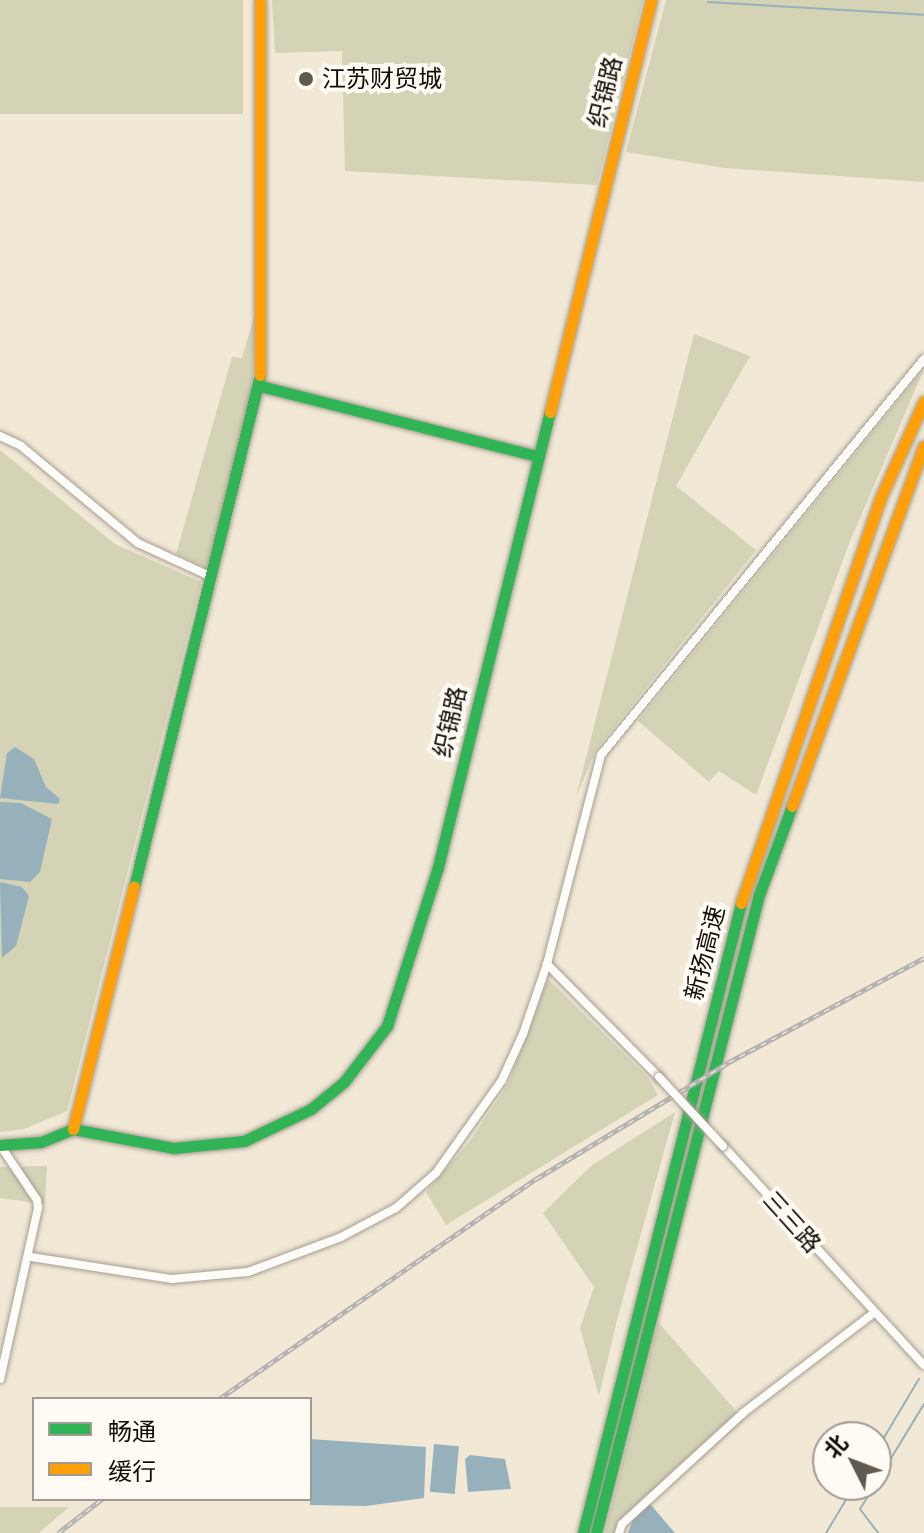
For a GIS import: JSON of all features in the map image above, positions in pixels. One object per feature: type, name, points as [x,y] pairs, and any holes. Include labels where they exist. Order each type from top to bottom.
[{"type":"main road","points":[[0,1145],[41,1142],[73,1129],[260,386],[260,0]]},
{"type":"main road","name":"织锦路","points":[[73,1129],[174,1148],[244,1141],[311,1109],[370,1052],[395,1011],[418,942],[651,0]]},
{"type":"main road","points":[[260,386],[536,456]]},
{"type":"main road","name":"新扬高速","points":[[583,1533],[745,886],[880,499],[924,401]]},
{"type":"main road","name":"新扬高速","points":[[596,1533],[759,895],[924,446]]},
{"type":"street","points":[[31,1257],[127,1275],[206,1279],[282,1263],[396,1208],[436,1173],[502,1080],[547,964],[601,755],[924,359]]},
{"type":"street","points":[[0,436],[21,446],[138,543],[212,577]]},
{"type":"street","name":"三三路","points":[[547,964],[659,1077],[924,1365]]},
{"type":"street","points":[[0,1145],[37,1200],[31,1257],[0,1379]]},
{"type":"street","points":[[619,1533],[622,1524],[743,1413],[874,1313]]},
{"type":"shaded area","points":[[0,0],[243,0],[243,114],[0,114]]},
{"type":"shaded area","points":[[272,0],[643,0],[597,185],[345,171],[342,51],[275,53]]},
{"type":"shaded area","points":[[666,0],[924,0],[924,182],[725,168],[626,152]]},
{"type":"shaded area","points":[[255,313],[252,391],[207,568],[176,554],[232,357],[242,358]]},
{"type":"shaded area","points":[[694,334],[750,356],[676,486],[756,550],[596,750],[576,797]]},
{"type":"shaded area","points":[[924,369],[849,544],[756,795],[719,771],[709,782],[638,721]]},
{"type":"shaded area","points":[[0,450],[115,544],[201,582],[67,1111],[24,1129],[0,1132]]},
{"type":"shaded area","points":[[548,979],[648,1077],[658,1095],[446,1225],[426,1192],[470,1141],[508,1084]]},
{"type":"shaded area","points":[[675,1112],[599,1396],[580,1328],[594,1287],[543,1213],[591,1166]]},
{"type":"shaded area","points":[[47,1166],[45,1204],[0,1198],[0,1167]]},
{"type":"shaded area","points":[[658,1322],[744,1420],[656,1498],[650,1493],[616,1533],[605,1533]]},
{"type":"shaded area","points":[[0,1507],[69,1507],[39,1533],[0,1533]]},
{"type":"water","points":[[15,747],[34,759],[46,787],[60,799],[58,804],[0,798],[7,753]]},
{"type":"water","points":[[0,802],[21,803],[52,819],[40,872],[30,882],[0,879]]},
{"type":"water","points":[[0,882],[22,887],[29,896],[16,946],[2,958]]},
{"type":"water","points":[[312,1439],[426,1447],[424,1498],[366,1506],[310,1505]]},
{"type":"water","points":[[434,1444],[459,1446],[455,1494],[430,1492]]},
{"type":"water","points":[[470,1455],[505,1459],[511,1489],[468,1492],[465,1459]]},
{"type":"water","points":[[650,1504],[675,1533],[628,1533],[634,1516]]},
{"type":"waterway","points":[[708,2],[924,15]]},
{"type":"waterway","points":[[892,1424],[919,1379]]},
{"type":"waterway","points":[[892,1457],[924,1404]]},
{"type":"waterway","points":[[826,1533],[845,1501]]},
{"type":"waterway","points":[[865,1501],[860,1509],[878,1533]]},
{"type":"railway","points":[[222,1397],[536,1179],[729,1062],[924,958]]},
{"type":"railway","points":[[58,1533],[99,1501]]},
{"type":"traffic: fast","points":[[134,887],[260,375]]},
{"type":"traffic: fast","points":[[260,386],[536,456]]},
{"type":"traffic: fast","points":[[0,1145],[41,1142],[73,1129],[174,1148],[244,1141],[311,1109],[344,1082],[387,1026],[438,867],[550,412]]},
{"type":"traffic: fast","points":[[596,1533],[759,895],[792,806]]},
{"type":"traffic: fast","points":[[583,1533],[741,903]]},
{"type":"traffic: slow","points":[[260,0],[260,375]]},
{"type":"traffic: slow","points":[[550,412],[651,0]]},
{"type":"traffic: slow","points":[[741,903],[880,499],[924,401]]},
{"type":"traffic: slow","points":[[792,806],[924,446]]},
{"type":"traffic: slow","points":[[73,1129],[134,887]]},
{"type":"place","name":"江苏财贸城","points":[[306,79]]}]
